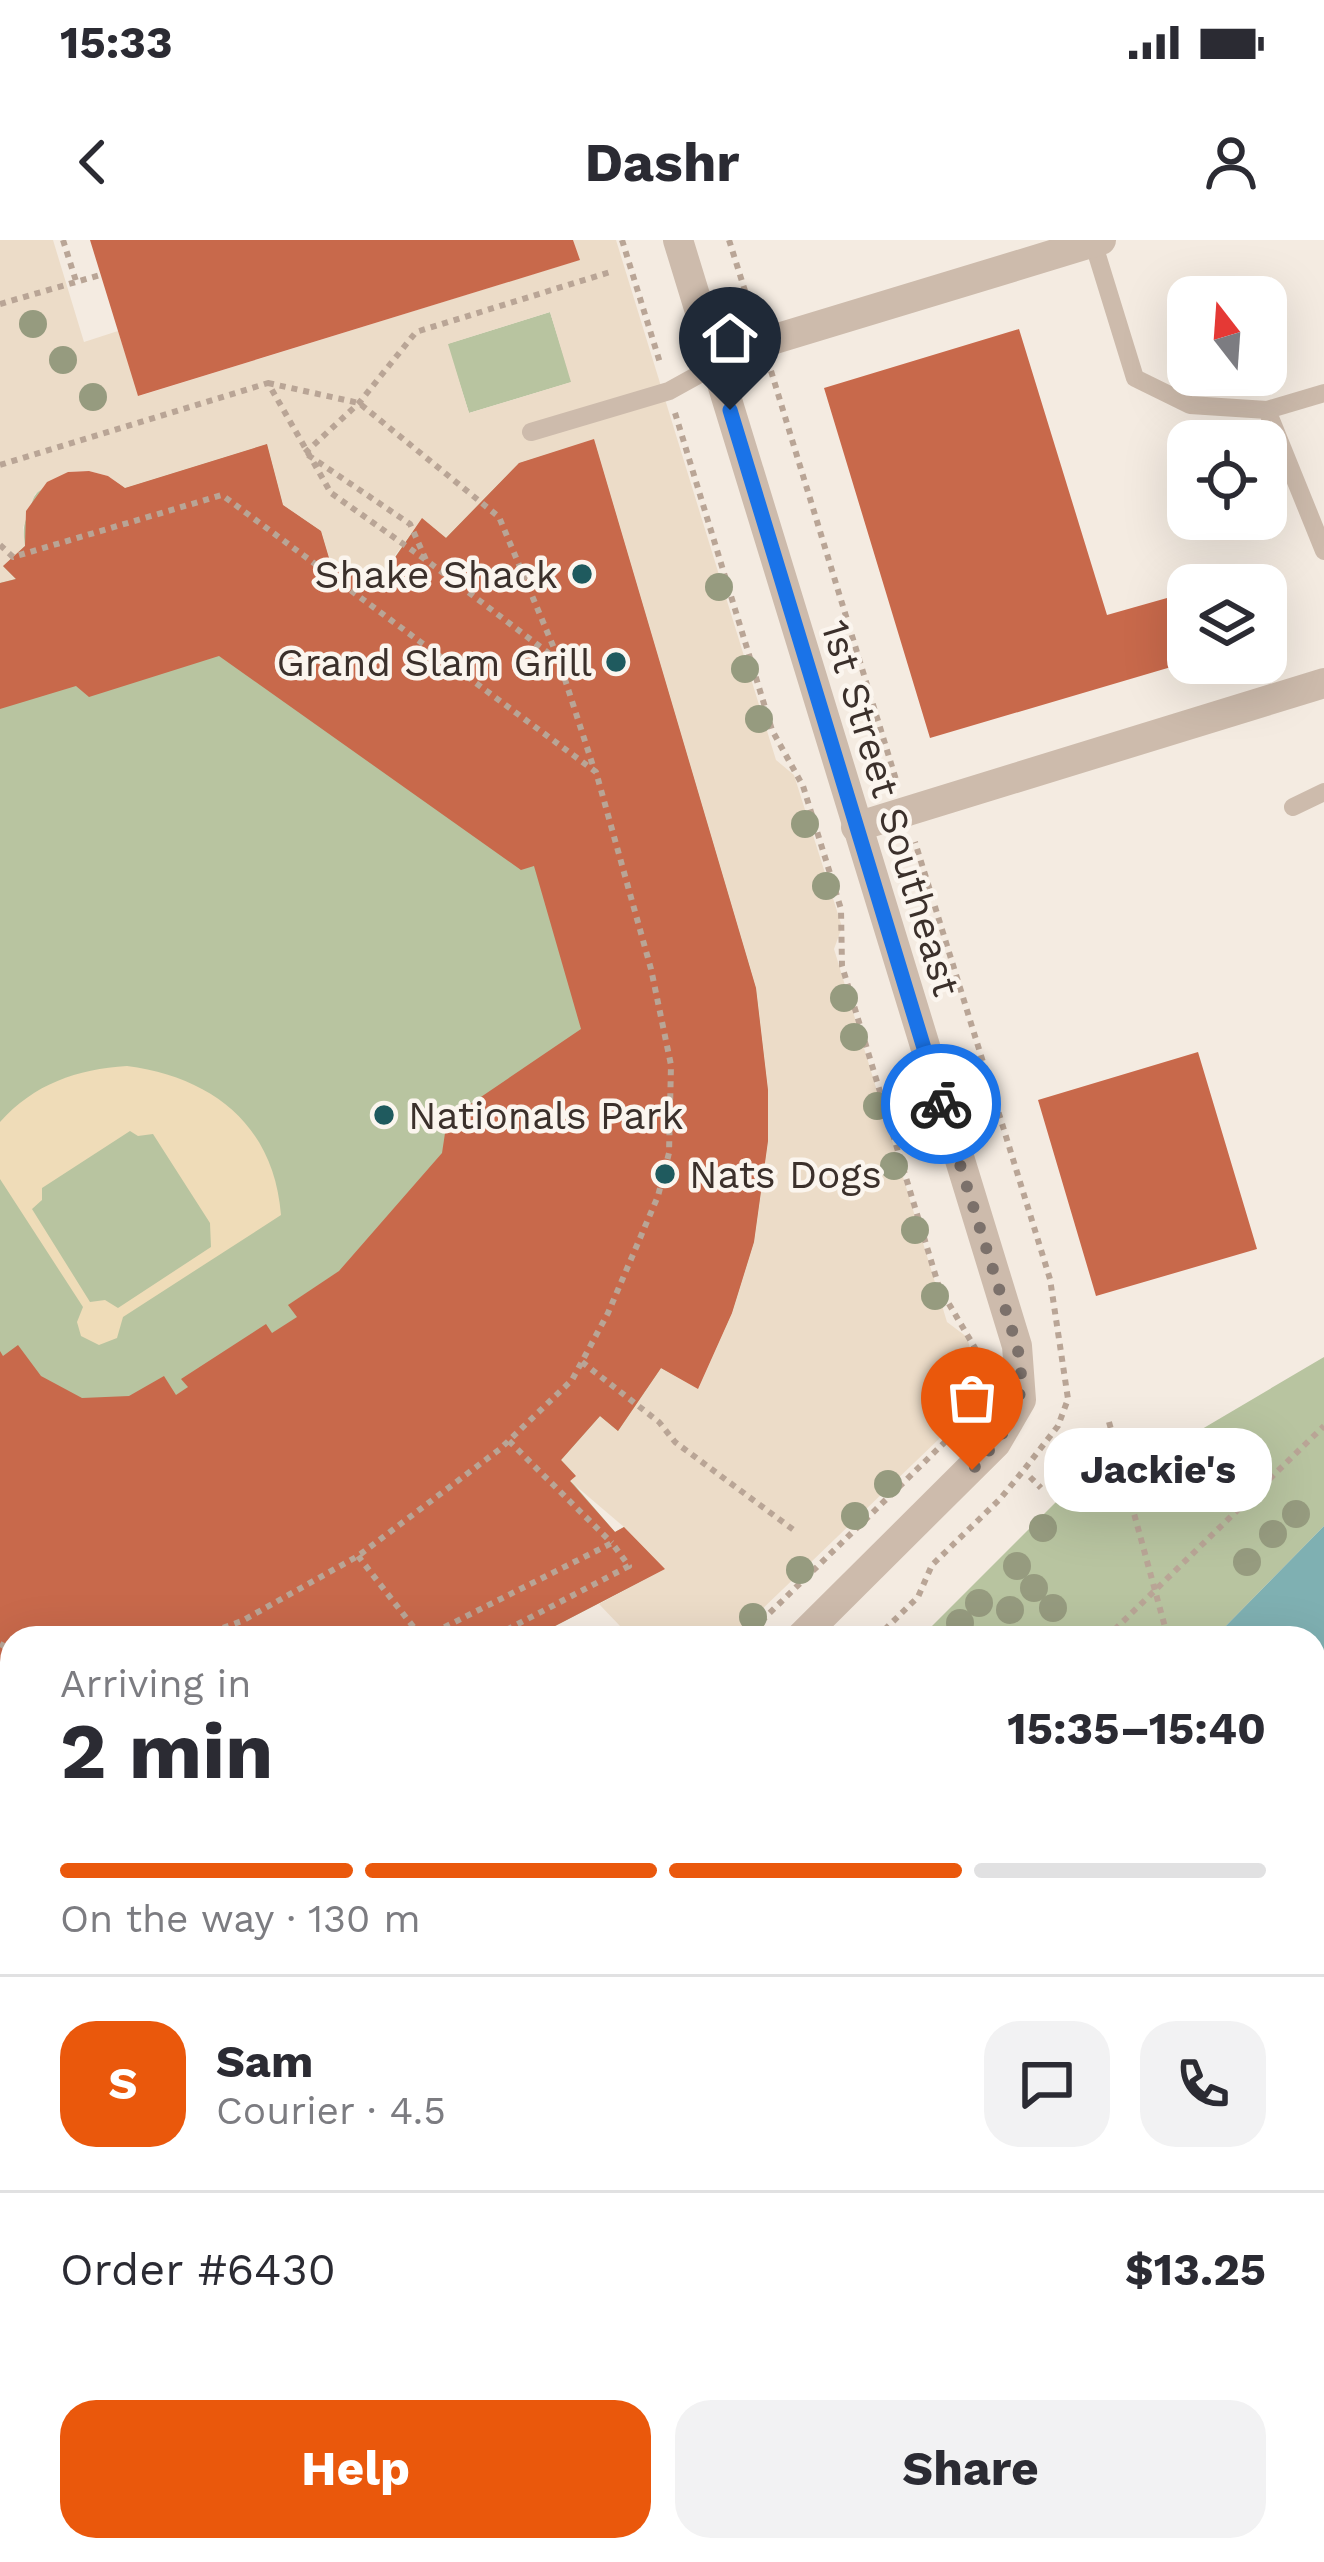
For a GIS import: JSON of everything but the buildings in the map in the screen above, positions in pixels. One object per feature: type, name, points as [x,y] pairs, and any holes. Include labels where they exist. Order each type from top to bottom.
[{"type":"street","name":"1st Street Southeast","points":[[678,240],[1017,1346],[1023,1380],[1021,1400],[996,1443],[812,1626]]},
{"type":"street","points":[[716,364],[762,343],[1096,241]]},
{"type":"street","points":[[856,827],[1324,683]]},
{"type":"lane","points":[[1096,241],[1135,378],[1190,405],[1268,410],[1324,393]]},
{"type":"lane","points":[[531,432],[669,391],[716,364]]},
{"type":"lane","points":[[1268,410],[1324,551]]},
{"type":"lane","points":[[1293,807],[1324,792]]},
{"type":"path","points":[[64,240],[76,281]]},
{"type":"path","points":[[622,240],[658,355]]},
{"type":"path","points":[[729,240],[884,742]]},
{"type":"path","points":[[305,453],[359,404],[416,332],[610,272]]},
{"type":"path","points":[[0,304],[100,275]]},
{"type":"path","points":[[268,383],[331,493],[559,661]]},
{"type":"path","points":[[0,465],[268,383],[359,404],[499,517],[559,661],[596,772],[640,927],[671,1065],[669,1153],[658,1196],[608,1312],[572,1380],[509,1441],[428,1508],[358,1556],[228,1626]]},
{"type":"path","points":[[676,416],[772,730],[799,774],[842,909],[842,966],[940,1287],[975,1348],[980,1391],[970,1416],[756,1626]]},
{"type":"path","points":[[305,453],[410,524],[426,560]]},
{"type":"path","points":[[0,545],[13,557],[222,495],[596,772]]},
{"type":"path","points":[[888,1626],[918,1597],[932,1565],[1027,1474],[1067,1408],[1058,1311],[933,901]]},
{"type":"path","points":[[581,1363],[659,1423],[675,1442],[795,1531]]},
{"type":"path","points":[[1109,1422],[1165,1626]]},
{"type":"path","points":[[1118,1626],[1324,1426]]},
{"type":"path","points":[[509,1441],[612,1543],[629,1566],[514,1626]]},
{"type":"path","points":[[1027,1474],[1041,1488]]},
{"type":"path","points":[[447,1626],[612,1543]]},
{"type":"path","points":[[358,1556],[413,1626]]},
{"type":"green space","points":[[550,312],[572,382],[469,413],[447,344]]},
{"type":"green space","name":"Nationals Park","points":[[594,439],[756,988],[768,1090],[768,1141],[754,1242],[732,1313],[698,1389],[618,1431],[571,1481],[615,1532],[624,1527],[665,1569],[555,1626],[0,1626],[0,583],[3,566],[24,546],[30,505],[53,479],[69,473],[105,477],[125,488],[267,444],[283,505],[321,531],[329,558],[375,586],[422,518],[446,537],[519,463]]},
{"type":"green space","points":[[1324,1357],[1324,1526],[1226,1626],[932,1626],[1130,1428],[1141,1465]]},
{"type":"sand","points":[[127,1066],[186,1081],[233,1111],[266,1155],[281,1215],[123,1317],[117,1338],[99,1345],[81,1336],[77,1322],[83,1307],[0,1179],[0,1122],[42,1088]],"holes":[[[130,1131],[138,1136],[153,1134],[210,1223],[211,1247],[118,1308],[105,1300],[90,1302],[32,1209],[42,1200],[42,1188]]]},
{"type":"shaded area","points":[[0,240],[53,240],[84,342],[118,331],[139,396],[579,260],[573,240],[616,240],[776,760],[794,775],[842,927],[834,949],[947,1322],[967,1337],[975,1367],[974,1394],[966,1413],[744,1626],[620,1626],[599,1604],[664,1569],[570,1481],[575,1475],[561,1460],[600,1416],[618,1431],[661,1368],[698,1388],[732,1313],[754,1242],[768,1141],[768,1090],[756,988],[594,440],[519,463],[446,538],[422,519],[373,585],[329,558],[321,531],[283,505],[267,444],[125,488],[108,476],[68,472],[35,494],[23,528],[25,546],[3,566],[16,579],[0,583]],"holes":[[[550,312],[571,382],[469,413],[448,344]]]},
{"type":"water","points":[[1324,1526],[1324,1626],[1226,1626]]},
{"type":"way so far","points":[[941,1104],[1017,1346],[1023,1380],[1015,1413],[972,1470]]},
{"type":"place","name":"Shake Shack","points":[[582,574]]},
{"type":"place","name":"Grand Slam Grill","points":[[616,662]]},
{"type":"place","name":"Nationals Park","points":[[384,1115]]},
{"type":"place","name":"Nats Dogs","points":[[665,1174]]},
{"type":"place","name":"Jackie's","points":[[972,1470]]},
{"type":"route","points":[[730,410],[941,1104]]}]
